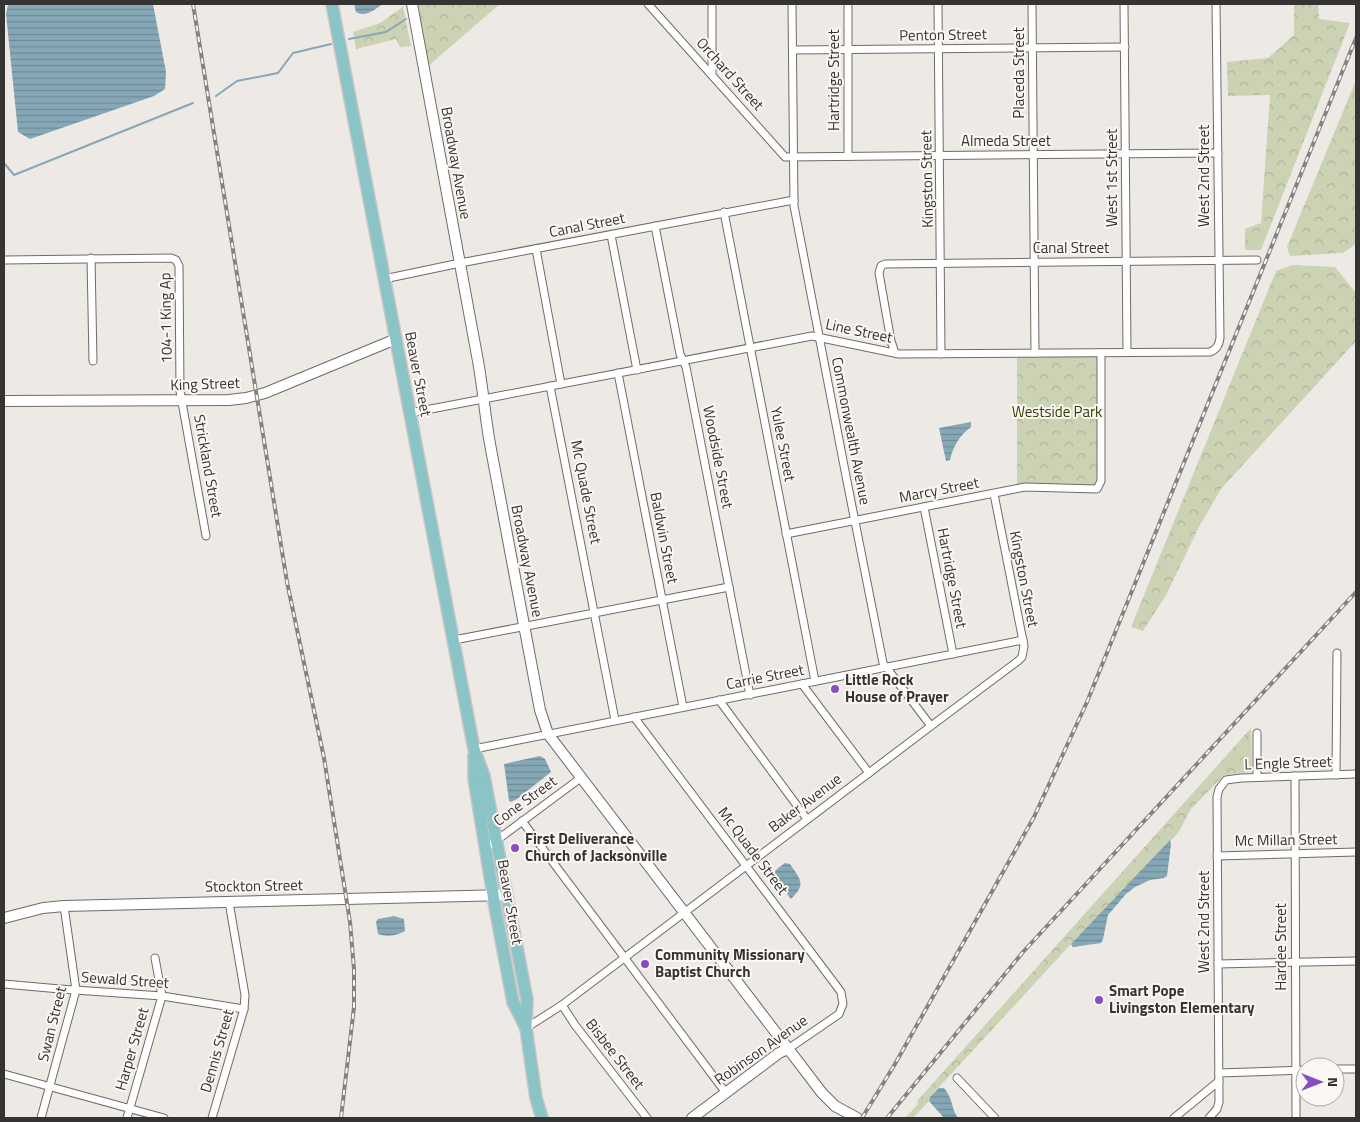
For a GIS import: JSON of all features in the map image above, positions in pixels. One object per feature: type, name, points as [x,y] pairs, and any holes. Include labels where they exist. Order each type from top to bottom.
[{"type":"main road","name":"Beaver Street","points":[[332,4],[474,749],[484,776],[485,849],[513,1002],[526,1028]]},
{"type":"main road","name":"Beaver Street","points":[[483,802],[496,840],[527,1000],[526,1028],[536,1098],[542,1118]]},
{"type":"main road","name":"Beaver Street","points":[[535,1118],[536,1098]]},
{"type":"street","name":"Broadway Avenue","points":[[412,4],[478,361],[490,444],[540,710],[548,734],[788,1049]]},
{"type":"street","name":"Orchard Street","points":[[648,4],[785,157],[794,157]]},
{"type":"street","points":[[712,4],[712,75]]},
{"type":"street","name":"Commonwealth Avenue","points":[[792,4],[794,200],[854,521],[880,655],[886,668],[931,726]]},
{"type":"street","name":"Hartridge Street","points":[[848,4],[848,156]]},
{"type":"street","name":"Kingston Street","points":[[938,4],[941,354]]},
{"type":"street","name":"Placeda Street","points":[[1032,4],[1035,353]]},
{"type":"street","name":"West 1st Street","points":[[1124,4],[1127,352]]},
{"type":"street","name":"West 2nd Street","points":[[1216,4],[1220,338],[1217,348]]},
{"type":"street","name":"Penton Street","points":[[793,50],[1125,47]]},
{"type":"street","name":"Almeda Street","points":[[794,157],[1218,152]]},
{"type":"street","name":"Canal Street","points":[[384,279],[794,200]]},
{"type":"street","name":"Yulee Street","points":[[724,212],[815,681]]},
{"type":"street","name":"Woodside Street","points":[[655,226],[680,354],[686,367],[750,695]]},
{"type":"street","points":[[611,235],[637,370]]},
{"type":"street","points":[[536,249],[561,384]]},
{"type":"street","points":[[4,260],[91,258],[92,361]]},
{"type":"street","name":"104-1 King Ap","points":[[91,258],[171,258],[176,260],[179,266],[180,391],[182,401]]},
{"type":"street","name":"Canal Street","points":[[896,353],[891,341],[879,273],[881,266],[885,264],[1257,260]]},
{"type":"street","name":"Line Street","points":[[410,413],[812,336],[896,353],[1210,352],[1217,348]]},
{"type":"street","name":"King Street","points":[[4,401],[182,401],[229,400],[256,396],[396,339]]},
{"type":"street","name":"Marcy Street","points":[[786,534],[1025,487],[1094,490],[1099,487],[1101,482],[1101,352]]},
{"type":"street","name":"Baldwin Street","points":[[618,373],[683,707]]},
{"type":"street","name":"Mc Quade Street","points":[[550,386],[615,720]]},
{"type":"street","name":"Strickland Street","points":[[182,401],[206,536]]},
{"type":"street","name":"Kingston Street","points":[[994,494],[1023,640]]},
{"type":"street","name":"Hartridge Street","points":[[924,507],[953,654]]},
{"type":"street","points":[[454,640],[729,587]]},
{"type":"street","name":"Carrie Street","points":[[474,749],[1023,640]]},
{"type":"street","name":"Baker Avenue","points":[[526,1028],[562,1005],[1022,657],[1023,640]]},
{"type":"street","points":[[1336,775],[1337,653]]},
{"type":"street","points":[[802,684],[869,773]]},
{"type":"street","points":[[719,700],[807,819]]},
{"type":"street","name":"Mc Quade Street","points":[[634,717],[841,992],[843,1004]]},
{"type":"street","points":[[1257,733],[1257,777]]},
{"type":"street","name":"L Engle Street","points":[[1222,783],[1226,780],[1257,777],[1356,774]]},
{"type":"street","name":"Hardee Street","points":[[1295,776],[1295,1057]]},
{"type":"street","name":"Cone Street","points":[[485,849],[582,777]]},
{"type":"street","name":"West 2nd Street","points":[[1209,1118],[1218,1109],[1219,1102],[1217,797],[1222,783]]},
{"type":"street","points":[[522,821],[726,1093]]},
{"type":"street","name":"Mc Millan Street","points":[[1217,856],[1356,852]]},
{"type":"street","name":"Stockton Street","points":[[4,918],[43,908],[64,906],[507,895]]},
{"type":"street","name":"Dennis Street","points":[[212,1118],[244,1009],[245,996],[229,902]]},
{"type":"street","name":"Swan Street","points":[[41,1118],[76,990],[64,906]]},
{"type":"street","name":"Harper Street","points":[[127,1118],[162,996],[155,958]]},
{"type":"street","points":[[1218,964],[1356,961]]},
{"type":"street","name":"Sewald Street","points":[[4,984],[162,996],[244,1009]]},
{"type":"street","name":"Robinson Avenue","points":[[692,1118],[779,1053],[788,1049],[839,1014],[843,1004]]},
{"type":"street","name":"Bisbee Street","points":[[562,1005],[575,1025],[647,1118]]},
{"type":"street","points":[[788,1049],[828,1100],[858,1118]]},
{"type":"street","points":[[1174,1118],[1219,1077],[1295,1070]]},
{"type":"street","points":[[4,1074],[164,1118]]},
{"type":"street","points":[[958,1078],[995,1118]]},
{"type":"green space","points":[[416,4],[500,4],[427,67]]},
{"type":"green space","points":[[1294,4],[1318,4],[1319,19],[1350,23],[1261,250],[1245,250],[1245,229],[1261,223],[1270,95],[1228,96],[1227,62],[1268,58],[1294,35]]},
{"type":"green space","points":[[403,7],[411,46],[400,47],[396,39],[356,49],[353,32],[380,23]]},
{"type":"green space","points":[[1356,80],[1356,244],[1343,253],[1290,256],[1287,247]]},
{"type":"green space","points":[[1293,265],[1335,267],[1356,293],[1356,341],[1221,489],[1199,527],[1166,595],[1143,631],[1131,627],[1276,271]]},
{"type":"green space","name":"Westside Park","points":[[1098,356],[1098,492],[1032,490],[1031,484],[1017,485],[1017,357]]},
{"type":"green space","points":[[1251,728],[1252,772],[1224,775],[1191,809],[1178,833],[1071,944],[930,1097],[929,1101],[913,1118],[905,1118],[918,1104],[917,1101]]},
{"type":"water","points":[[8,4],[153,4],[166,72],[165,89],[154,96],[30,139],[18,132],[6,14]]},
{"type":"water","points":[[354,4],[383,4],[370,12],[360,14],[356,12]]},
{"type":"water","points":[[971,422],[971,427],[958,441],[950,460],[946,461],[939,428]]},
{"type":"water","points":[[540,756],[545,759],[551,772],[517,799],[509,801],[504,764]]},
{"type":"water","points":[[1170,840],[1167,876],[1150,880],[1135,887],[1126,894],[1108,915],[1101,943],[1073,947],[1071,944]]},
{"type":"water","points":[[785,863],[790,864],[800,882],[799,889],[791,899],[774,877],[779,867]]},
{"type":"water","points":[[394,916],[404,919],[405,931],[392,936],[378,934],[376,922],[378,919]]},
{"type":"water","points":[[939,1088],[944,1088],[947,1092],[958,1118],[944,1118],[929,1101],[930,1097]]},
{"type":"waterway","points":[[349,39],[386,32],[406,19]]},
{"type":"waterway","points":[[216,96],[237,81],[278,73],[293,53],[331,44]]},
{"type":"waterway","points":[[4,163],[14,175],[193,103]]},
{"type":"railway","points":[[193,4],[287,582],[324,758],[350,922],[354,969],[354,1007],[341,1118]]},
{"type":"railway","points":[[862,1118],[895,1064],[1034,817],[1087,702],[1356,38]]},
{"type":"railway","points":[[887,1118],[1023,952],[1356,592]]},
{"type":"place","name":"Little Rock House of Prayer","points":[[835,689]]},
{"type":"place","name":"First Deliverance Church of Jacksonville","points":[[515,848]]},
{"type":"place","name":"Community Missionary Baptist Church","points":[[645,964]]},
{"type":"place","name":"Smart Pope Livingston Elementary","points":[[1099,1000]]}]
